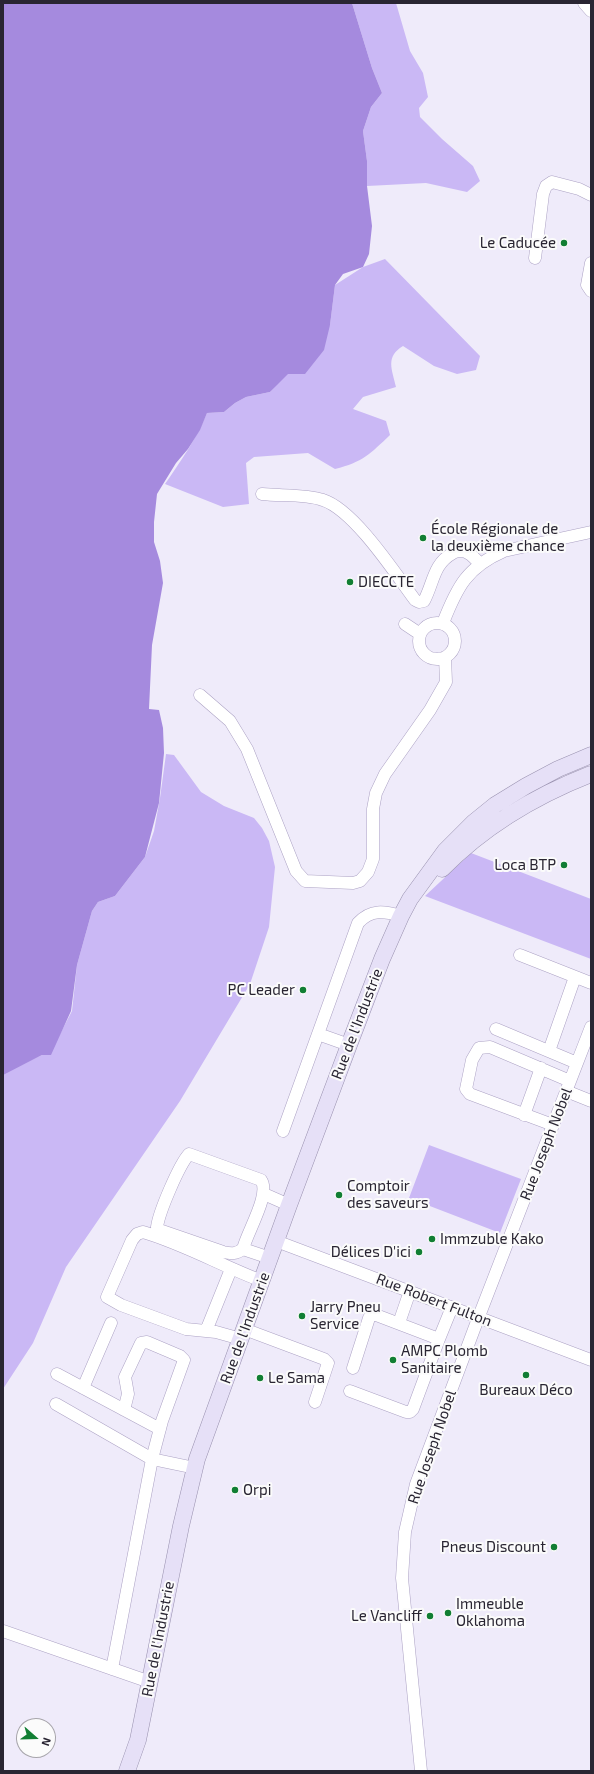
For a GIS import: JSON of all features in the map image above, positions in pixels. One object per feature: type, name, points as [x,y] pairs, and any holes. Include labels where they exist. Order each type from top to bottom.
[{"type":"main road","name":"Rue de l'Industrie","points":[[127,1771],[138,1740],[181,1526],[195,1468],[289,1205],[382,959],[401,916],[410,899],[445,851],[474,822],[495,805],[558,769],[591,755]]},
{"type":"main road","name":"Rue de l'Industrie","points":[[410,899],[452,859],[487,830],[513,812],[562,786],[591,774]]},
{"type":"street","points":[[584,3],[591,11]]},
{"type":"street","points":[[535,258],[543,194],[546,186],[552,182],[579,189],[591,196]]},
{"type":"street","points":[[591,263],[587,285],[591,291]]},
{"type":"street","points":[[262,494],[322,499],[337,507],[365,536],[415,600],[419,602],[424,601],[440,563],[448,556],[457,551],[465,551],[472,555],[480,564]]},
{"type":"street","points":[[443,623],[462,582],[480,564],[504,551],[591,532]]},
{"type":"street","points":[[432,623],[443,623],[452,630],[456,641],[451,652],[445,657],[434,659],[425,654],[420,645],[420,634],[432,623]]},
{"type":"street","points":[[405,624],[420,634]]},
{"type":"street","points":[[200,695],[230,721],[247,749],[296,871],[300,877],[305,881],[353,883],[365,877],[373,859],[373,809],[376,794],[385,774],[430,710],[446,682],[445,657]]},
{"type":"street","points":[[283,1131],[358,924],[371,913],[380,911],[401,916]]},
{"type":"street","points":[[520,955],[591,983]]},
{"type":"street","points":[[550,1051],[575,977]]},
{"type":"street","name":"Rue Joseph Nobel","points":[[421,1771],[402,1578],[405,1532],[416,1484],[591,1027]]},
{"type":"street","points":[[496,1029],[577,1063]]},
{"type":"street","points":[[318,1034],[349,1045]]},
{"type":"street","points":[[553,1125],[470,1094],[466,1089],[472,1060],[479,1048],[490,1047],[541,1068],[591,1101]]},
{"type":"street","points":[[524,1115],[541,1068]]},
{"type":"street","points":[[243,1249],[264,1194],[264,1184],[261,1180],[189,1154],[183,1160],[158,1222],[157,1227],[159,1230],[223,1252],[232,1254],[243,1249],[270,1258]]},
{"type":"street","points":[[264,1194],[289,1205]]},
{"type":"street","points":[[262,1281],[231,1269],[211,1258],[143,1232],[137,1234],[132,1240],[107,1297],[121,1305],[186,1329],[198,1332],[206,1331],[243,1334],[324,1359],[328,1363],[327,1370],[315,1402]]},
{"type":"street","name":"Rue Robert Fulton","points":[[276,1241],[591,1360]]},
{"type":"street","points":[[206,1331],[231,1269]]},
{"type":"street","points":[[399,1324],[410,1291]]},
{"type":"street","points":[[350,1392],[406,1412],[410,1412],[413,1408],[452,1307]]},
{"type":"street","points":[[353,1368],[369,1318],[372,1315],[376,1315],[439,1339]]},
{"type":"street","points":[[82,1388],[111,1323]]},
{"type":"street","points":[[112,1669],[152,1459],[160,1429],[184,1365],[184,1360],[180,1356],[146,1342],[141,1343],[125,1377],[128,1394],[124,1410]]},
{"type":"street","points":[[57,1374],[160,1429]]},
{"type":"street","points":[[56,1404],[152,1459],[195,1468]]},
{"type":"street","points":[[3,1632],[150,1682]]},
{"type":"shaded area","points":[[3,3],[352,3],[372,68],[382,93],[371,107],[363,131],[367,161],[367,186],[372,226],[369,254],[363,267],[343,274],[335,285],[330,325],[324,350],[305,374],[288,374],[270,392],[246,397],[235,403],[224,412],[207,413],[200,430],[188,449],[176,463],[157,494],[154,522],[154,542],[160,561],[163,583],[152,645],[149,709],[159,710],[163,728],[164,753],[159,803],[145,857],[115,896],[98,902],[92,911],[77,965],[71,1011],[51,1055],[42,1055],[3,1075]]},
{"type":"shaded area","points":[[352,3],[396,3],[410,51],[423,73],[428,97],[419,108],[420,117],[442,139],[473,166],[480,181],[467,192],[426,183],[367,186],[367,161],[363,131],[371,107],[382,93],[372,68]]},
{"type":"shaded area","points":[[385,259],[480,356],[476,370],[457,374],[434,366],[403,346],[397,350],[391,364],[396,387],[363,397],[353,409],[386,421],[390,435],[366,456],[353,463],[335,469],[308,453],[254,457],[246,463],[249,504],[223,507],[165,484],[193,441],[207,413],[224,412],[235,403],[246,397],[270,392],[330,325],[335,285],[363,267]]},
{"type":"shaded area","points":[[166,754],[174,755],[201,792],[224,806],[254,818],[262,828],[269,841],[275,867],[269,927],[250,984],[180,1101],[66,1267],[33,1343],[3,1389],[3,1074],[42,1055],[49,1055],[72,1011],[77,965],[92,911],[98,902],[115,896],[145,857],[154,831]]},
{"type":"shaded area","points":[[471,853],[591,899],[591,959],[425,896]]},
{"type":"shaded area","points":[[429,1145],[521,1179],[500,1233],[409,1198]]},
{"type":"place","name":"Le Caducée","points":[[564,243]]},
{"type":"place","name":"École Régionale de la deuxième chance","points":[[423,538]]},
{"type":"place","name":"DIECCTE","points":[[350,582]]},
{"type":"place","name":"Loca BTP","points":[[564,865]]},
{"type":"place","name":"PC Leader","points":[[303,990]]},
{"type":"place","name":"Comptoir des saveurs","points":[[339,1195]]},
{"type":"place","name":"Immzuble Kako","points":[[432,1239]]},
{"type":"place","name":"Délices D'ici","points":[[419,1252]]},
{"type":"place","name":"Jarry Pneu Service","points":[[302,1316]]},
{"type":"place","name":"AMPC Plomb Sanitaire","points":[[393,1360]]},
{"type":"place","name":"Bureaux Déco","points":[[526,1375]]},
{"type":"place","name":"Le Sama","points":[[260,1378]]},
{"type":"place","name":"Orpi","points":[[235,1490]]},
{"type":"place","name":"Pneus Discount","points":[[554,1547]]},
{"type":"place","name":"Immeuble Oklahoma","points":[[448,1613]]},
{"type":"place","name":"Le Vancliff","points":[[430,1616]]}]
